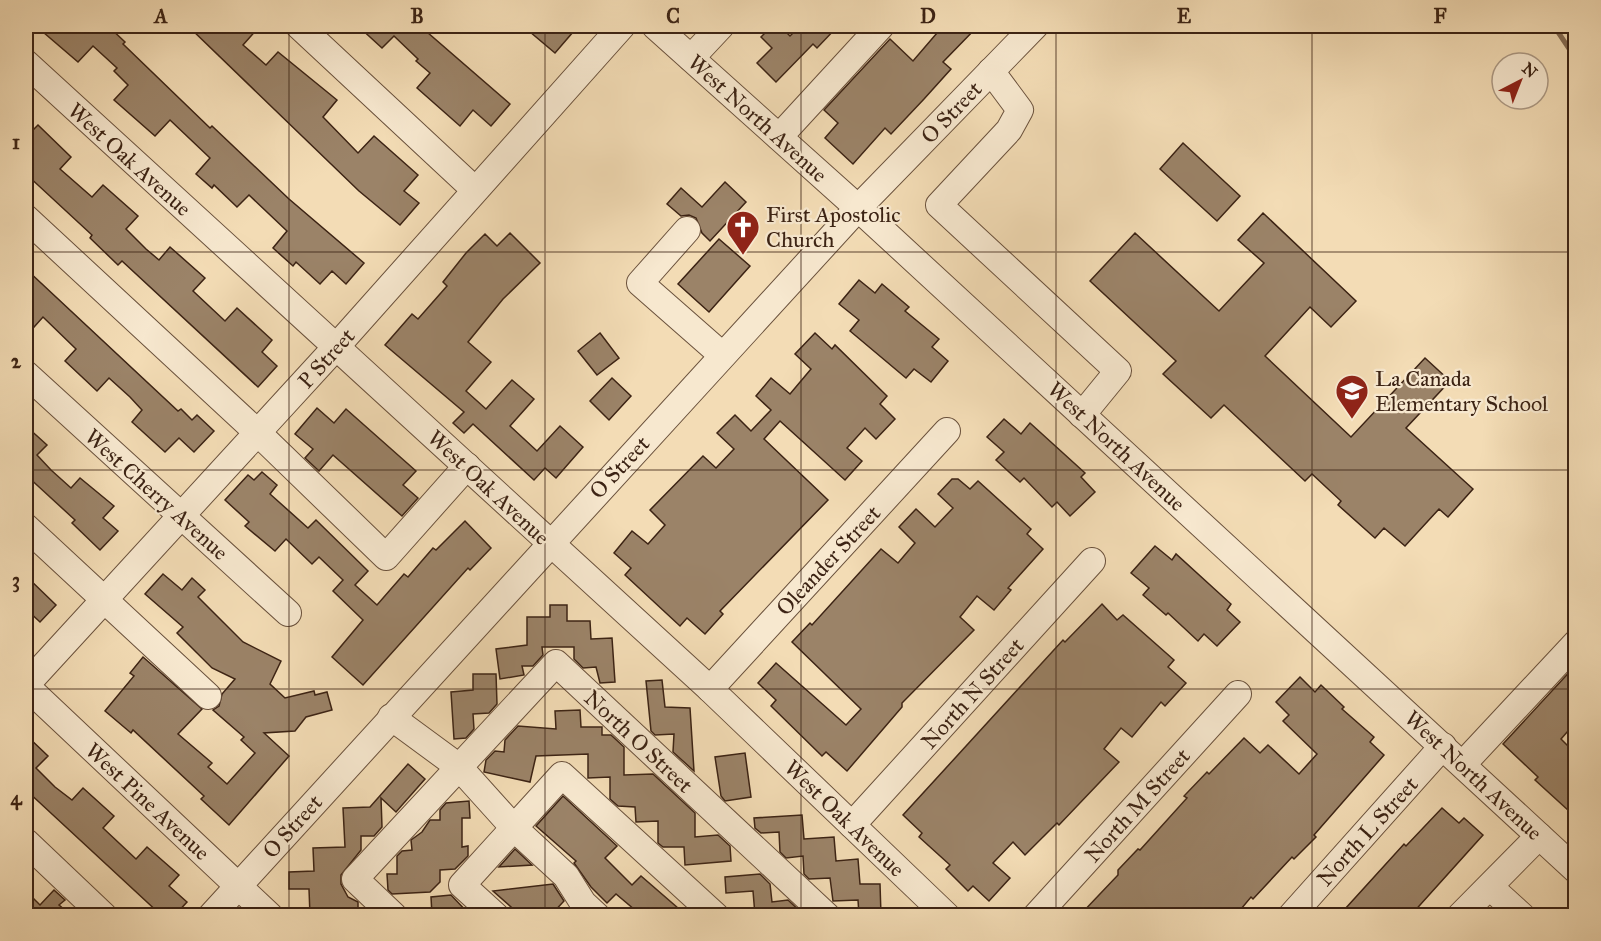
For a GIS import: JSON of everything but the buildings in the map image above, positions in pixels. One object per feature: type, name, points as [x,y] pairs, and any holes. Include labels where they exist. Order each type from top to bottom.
[{"type":"street","points":[[299,26],[475,190]]},
{"type":"street","name":"P Street","points":[[26,686],[182,518],[622,26]]},
{"type":"street","name":"West North Avenue","points":[[655,26],[858,208],[1463,764],[1575,870]]},
{"type":"street","points":[[691,58],[721,26]]},
{"type":"street","points":[[779,137],[881,26]]},
{"type":"street","name":"O Street","points":[[211,915],[858,208],[1035,26]]},
{"type":"street","name":"West Oak Avenue","points":[[26,63],[710,689],[947,915]]},
{"type":"street","points":[[991,71],[1020,110],[1009,130],[939,205],[1118,371],[1082,415]]},
{"type":"street","points":[[26,218],[258,433],[386,557],[467,466]]},
{"type":"street","points":[[687,230],[640,283],[722,356]]},
{"type":"street","name":"West Cherry Avenue","points":[[26,374],[288,614]]},
{"type":"street","name":"Oleander Street","points":[[710,689],[947,431]]},
{"type":"street","points":[[26,527],[208,696]]},
{"type":"street","name":"North N Street","points":[[852,825],[1092,561]]},
{"type":"street","points":[[1463,764],[1575,643]]},
{"type":"street","name":"North O Street","points":[[394,915],[355,879],[556,663],[827,915]]},
{"type":"street","name":"West Pine Avenue","points":[[26,686],[270,915]]},
{"type":"street","name":"North M Street","points":[[1036,915],[1238,694]]},
{"type":"street","points":[[391,717],[459,767],[514,828],[566,876],[583,903],[597,915]]},
{"type":"street","name":"North L Street","points":[[1291,915],[1443,746]]},
{"type":"street","points":[[496,915],[462,885],[562,776],[716,915]]},
{"type":"street","points":[[1460,915],[1539,836]]},
{"type":"street","points":[[26,842],[104,915]]},
{"type":"street","points":[[1490,887],[1522,915]]},
{"type":"waterway","points":[[1554,26],[1576,59]]},
{"type":"place","name":"First Apostolic Church","points":[[743,256]]},
{"type":"place","name":"La Canada Elementary School","points":[[1352,420]]}]
